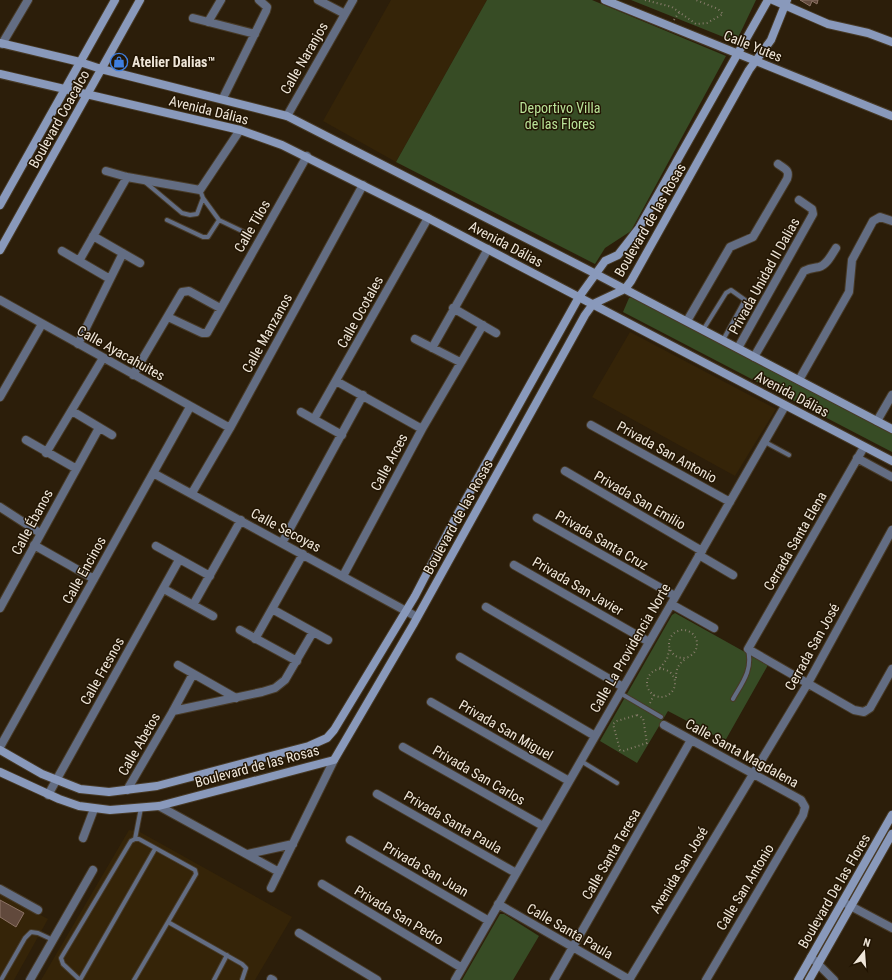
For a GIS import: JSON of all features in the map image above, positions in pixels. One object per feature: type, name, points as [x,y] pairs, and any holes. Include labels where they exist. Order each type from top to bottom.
[{"type":"main road","name":"Boulevard Coacalco","points":[[0,205],[115,0]]},
{"type":"main road","name":"Boulevard Coacalco","points":[[0,250],[89,94],[101,69],[140,0]]},
{"type":"main road","name":"Calle Yutes","points":[[604,0],[892,116]]},
{"type":"main road","name":"Boulevard de las Rosas","points":[[0,748],[42,774],[80,789],[95,792],[157,786],[233,767],[318,743],[327,738],[334,730],[406,610],[579,297],[594,273],[605,261],[618,255],[639,228],[768,0]]},
{"type":"main road","points":[[773,0],[785,2],[828,24],[868,33],[892,42]]},
{"type":"main road","name":"Boulevard de las Rosas","points":[[0,772],[48,794],[79,806],[94,809],[159,806],[334,760],[417,616],[581,322],[593,304],[625,289],[755,61],[771,40],[785,2]]},
{"type":"main road","name":"Avenida Dálias","points":[[1,43],[223,98],[287,116],[687,321],[892,429]]},
{"type":"main road","name":"Avenida Dálias","points":[[0,74],[240,130],[282,144],[488,249],[892,462]]},
{"type":"main road","name":"Boulevard De las Flores","points":[[798,980],[892,814]]},
{"type":"main road","name":"Boulevard De las Flores","points":[[809,980],[892,834]]},
{"type":"street","points":[[1,43],[28,0]]},
{"type":"street","points":[[208,22],[221,0]]},
{"type":"street","points":[[223,98],[255,34],[266,6],[259,0]]},
{"type":"street","name":"Calle Naranjos","points":[[318,0],[345,14]]},
{"type":"street","name":"Calle Naranjos","points":[[287,116],[353,0]]},
{"type":"street","points":[[193,18],[255,34]]},
{"type":"street","points":[[106,171],[201,194],[240,130]]},
{"type":"street","name":"Calle Tilos","points":[[168,317],[202,333],[206,333],[307,156]]},
{"type":"street","points":[[687,321],[730,247],[752,237],[787,179],[789,174],[788,170],[778,164]]},
{"type":"street","points":[[79,261],[127,177]]},
{"type":"street","name":"Calle Manzanos","points":[[192,493],[230,428],[363,185]]},
{"type":"street","name":"Privada Unidad II Dalias","points":[[738,348],[813,214],[812,209],[799,200]]},
{"type":"street","points":[[799,380],[849,292],[852,260],[873,220],[880,217],[892,221]]},
{"type":"street","name":"Calle Ocotales","points":[[314,419],[428,218]]},
{"type":"street","points":[[93,236],[140,263]]},
{"type":"street","points":[[754,357],[804,271],[811,267],[819,267],[825,264],[836,248]]},
{"type":"street","points":[[432,348],[453,308],[488,249]]},
{"type":"street","points":[[62,251],[110,279]]},
{"type":"street","points":[[78,344],[123,254]]},
{"type":"street","points":[[133,375],[182,292],[186,291],[220,308]]},
{"type":"street","name":"Calle Ayacahuites","points":[[0,300],[230,428]]},
{"type":"street","points":[[453,308],[496,332]]},
{"type":"street","points":[[0,397],[42,324]]},
{"type":"street","name":"Calle Arces","points":[[343,576],[422,428],[483,325]]},
{"type":"street","points":[[415,339],[460,362]]},
{"type":"street","points":[[46,453],[103,358]]},
{"type":"street","points":[[336,381],[422,428]]},
{"type":"street","points":[[282,543],[363,395]]},
{"type":"street","points":[[877,421],[892,395]]},
{"type":"street","name":"Calle Encinos","points":[[0,748],[190,406]]},
{"type":"street","name":"Calle La Providencia Norte","points":[[455,980],[785,406]]},
{"type":"street","points":[[72,411],[112,435]]},
{"type":"street","points":[[301,412],[342,435]]},
{"type":"street","name":"Privada San Antonio","points":[[591,425],[730,502]]},
{"type":"street","name":"Calle Ébanos","points":[[0,608],[75,468],[99,428]]},
{"type":"street","points":[[26,440],[46,453],[75,468]]},
{"type":"street","name":"Cerrada Santa Elena","points":[[748,649],[864,447]]},
{"type":"street","points":[[857,458],[892,477]]},
{"type":"street","name":"Privada San Emilio","points":[[565,471],[700,553],[733,575]]},
{"type":"street","name":"Calle Secoyas","points":[[153,473],[417,616]]},
{"type":"street","points":[[0,507],[40,533]]},
{"type":"street","name":"Privada Santa Cruz","points":[[536,518],[673,600],[714,628]]},
{"type":"street","points":[[193,605],[241,520]]},
{"type":"street","name":"Cerrada San José","points":[[752,774],[808,683],[892,530]]},
{"type":"street","points":[[34,545],[94,579]]},
{"type":"street","points":[[156,546],[210,576]]},
{"type":"street","points":[[256,639],[303,554]]},
{"type":"street","name":"Calle Fresnos","points":[[48,794],[179,560]]},
{"type":"street","name":"Privada San Javier","points":[[514,565],[649,642]]},
{"type":"street","points":[[164,589],[213,616]]},
{"type":"street","points":[[486,607],[621,690]]},
{"type":"street","points":[[272,609],[328,640]]},
{"type":"street","points":[[240,630],[297,661]]},
{"type":"street","name":"Calle Abetos","points":[[173,711],[275,688],[285,680],[313,632]]},
{"type":"street","points":[[748,649],[854,710],[864,712],[870,708],[892,669]]},
{"type":"street","points":[[460,657],[595,736]]},
{"type":"street","points":[[178,665],[236,698]]},
{"type":"street","name":"Calle Abetos","points":[[127,790],[193,674]]},
{"type":"street","name":"Privada San Miguel","points":[[431,702],[569,781]]},
{"type":"street","name":"Calle Santa Magdalena","points":[[662,721],[691,740],[801,800],[805,807]]},
{"type":"street","name":"Calle Santa Teresa","points":[[554,980],[691,740]]},
{"type":"street","name":"Privada San Carlos","points":[[403,747],[543,826]]},
{"type":"street","points":[[271,888],[334,760]]},
{"type":"street","name":"Avenida San José","points":[[629,980],[752,774]]},
{"type":"street","name":"Privada Santa Paula","points":[[377,794],[516,873]]},
{"type":"street","points":[[159,806],[279,872]]},
{"type":"street","name":"Calle San Antonio","points":[[706,980],[803,815],[805,807]]},
{"type":"street","points":[[83,838],[94,809]]},
{"type":"street","name":"Privada San Juan","points":[[350,840],[489,921]]},
{"type":"street","points":[[248,854],[293,844]]},
{"type":"street","points":[[33,979],[53,940],[94,870]]},
{"type":"street","name":"Privada San Pedro","points":[[322,884],[462,968]]},
{"type":"street","points":[[0,889],[38,910]]},
{"type":"street","points":[[843,902],[892,928]]},
{"type":"street","name":"Calle Santa Paula","points":[[498,904],[629,980]]},
{"type":"street","points":[[299,933],[377,980]]},
{"type":"street","points":[[811,957],[834,980]]},
{"type":"lane","points":[[142,179],[182,213],[190,215],[197,214],[201,194]]},
{"type":"lane","points":[[201,194],[219,220],[244,232]]},
{"type":"lane","points":[[167,220],[202,237],[208,237],[219,220]]},
{"type":"lane","points":[[703,330],[726,293],[731,290],[745,300],[723,340]]},
{"type":"lane","points":[[764,442],[789,455]]},
{"type":"lane","points":[[733,700],[748,674],[750,658],[748,649]]},
{"type":"lane","points":[[621,690],[662,721]]},
{"type":"lane","points":[[581,761],[617,782]]},
{"type":"lane","points":[[141,807],[134,839],[131,841],[61,958],[63,964],[80,980],[155,849]]},
{"type":"lane","points":[[134,839],[139,839],[195,870],[196,874],[134,980]]},
{"type":"lane","points":[[168,922],[227,955],[246,968],[242,980]]},
{"type":"lane","points":[[1,980],[25,938],[31,932],[38,933],[53,940]]},
{"type":"lane","points":[[214,980],[227,955]]},
{"type":"path","points":[[645,0],[672,6],[696,24],[707,23],[723,14],[718,9],[696,0]]},
{"type":"path","points":[[677,631],[691,631],[697,638],[697,647],[688,657],[681,661],[677,668],[675,686],[670,694],[661,697],[653,694],[647,686],[647,682],[651,673],[664,665],[670,647],[670,638],[677,631]]},
{"type":"path","points":[[670,647],[675,655],[684,658],[688,657]]},
{"type":"path","points":[[659,668],[668,670],[674,677],[675,682]]},
{"type":"path","points":[[637,715],[642,717],[648,743],[623,751],[618,747],[613,724],[617,721],[637,715]]},
{"type":"shaded area","points":[[391,0],[487,0],[396,162],[323,121]]},
{"type":"shaded area","points":[[630,332],[776,409],[735,476],[592,397]]},
{"type":"shaded area","points":[[129,830],[140,832],[292,917],[255,980],[41,980]]},
{"type":"shaded area","points":[[0,893],[48,919],[14,980],[0,980]]},
{"type":"green space","name":"Deportivo Villa de las Flores","points":[[487,0],[592,0],[726,56],[631,231],[605,248],[595,264],[396,162]]},
{"type":"green space","points":[[631,0],[756,0],[736,42]]},
{"type":"green space","points":[[629,298],[633,298],[892,434],[892,452],[623,312]]},
{"type":"green space","points":[[675,613],[768,665],[725,741],[668,711],[637,763],[600,741],[672,615]]},
{"type":"green space","points":[[500,914],[504,914],[539,936],[513,980],[462,980]]},
{"type":"building","points":[[800,0],[818,0],[817,4],[812,1],[810,6]]},
{"type":"building","points":[[0,900],[24,913],[16,927],[0,917]]},
{"type":"place","name":"Atelier Dalias™","points":[[119,62]]}]
